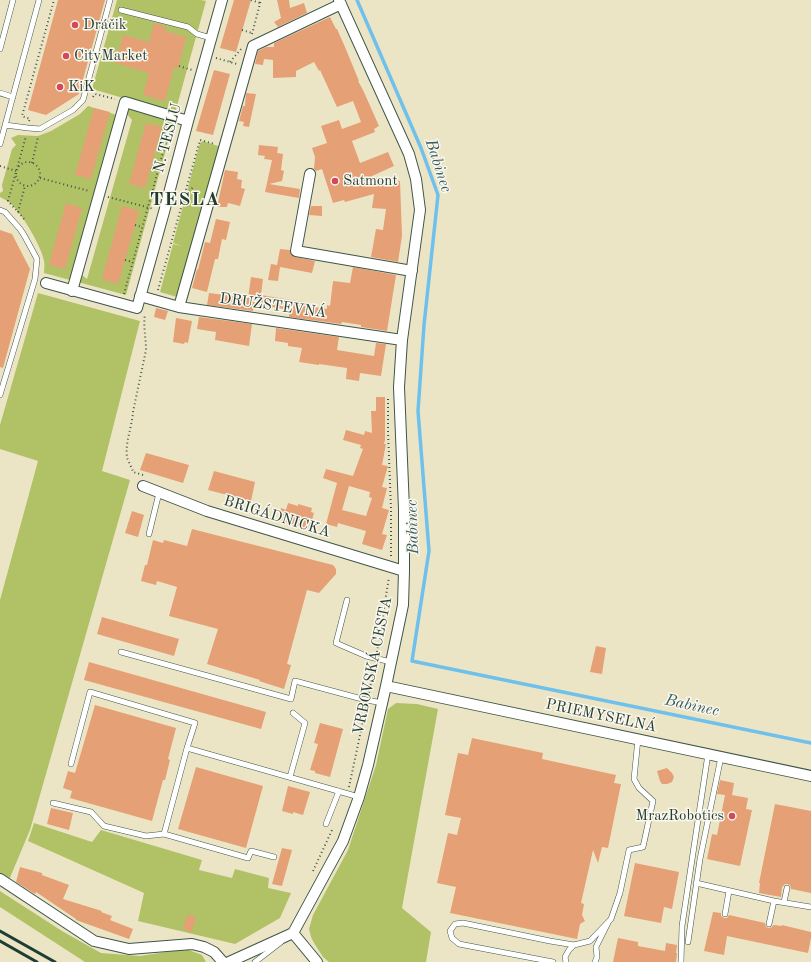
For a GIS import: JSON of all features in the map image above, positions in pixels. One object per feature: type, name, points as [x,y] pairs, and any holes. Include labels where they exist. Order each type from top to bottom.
[{"type":"street","name":"N. TESLU","points":[[148,299],[164,212],[222,0]]},
{"type":"street","name":"VRBOVSKÁ CESTA","points":[[252,51],[253,46],[340,2],[409,154],[416,179],[420,210],[402,340],[399,387],[404,509],[403,605],[368,765],[359,797],[343,842],[293,933]]},
{"type":"street","points":[[179,307],[252,51]]},
{"type":"street","points":[[72,291],[125,102],[188,121]]},
{"type":"street","points":[[310,174],[296,251],[412,271]]},
{"type":"street","points":[[46,283],[136,308],[148,299]]},
{"type":"street","name":"DRUŽSTEVNÁ","points":[[148,299],[179,307],[402,340]]},
{"type":"street","name":"BRIGÁDNICKA","points":[[143,486],[207,511],[404,571]]},
{"type":"street","name":"PRIEMYSELNÁ","points":[[386,686],[811,776]]},
{"type":"street","points":[[0,879],[94,941],[129,949],[192,944],[204,947],[214,952],[223,962]]},
{"type":"street","points":[[229,962],[293,933],[318,962]]},
{"type":"lane","points":[[0,49],[13,0]]},
{"type":"lane","points":[[0,144],[39,0]]},
{"type":"lane","points":[[5,125],[40,129],[73,110],[83,100],[110,0]]},
{"type":"lane","points":[[121,10],[188,27],[197,34],[211,38]]},
{"type":"lane","points":[[0,94],[13,97]]},
{"type":"lane","points":[[0,210],[5,212],[20,229],[37,259],[35,278],[0,395]]},
{"type":"lane","points":[[149,534],[159,493]]},
{"type":"lane","points":[[347,600],[336,643],[366,656],[391,662]]},
{"type":"lane","points":[[121,652],[291,699],[295,681],[382,703]]},
{"type":"lane","points":[[71,764],[90,692],[195,723],[164,834]]},
{"type":"lane","points":[[290,777],[305,723],[294,713]]},
{"type":"lane","points":[[595,962],[597,957],[596,947],[611,919],[620,893],[629,850],[643,847],[652,801],[639,788],[634,778],[638,739]]},
{"type":"lane","points":[[187,748],[359,797]]},
{"type":"lane","points":[[681,962],[682,926],[708,754]]},
{"type":"lane","points":[[688,942],[696,883],[721,757]]},
{"type":"lane","points":[[326,824],[339,791]]},
{"type":"lane","points":[[53,803],[90,812],[104,826],[146,836],[164,834],[248,858],[250,851],[274,857]]},
{"type":"lane","points":[[696,883],[774,901],[811,907]]},
{"type":"lane","points":[[784,902],[787,888]]},
{"type":"lane","points":[[725,914],[729,891]]},
{"type":"lane","points":[[769,924],[774,901]]},
{"type":"lane","points":[[553,962],[460,944],[452,938],[450,931],[455,924],[464,923],[574,945],[590,941],[611,919]]},
{"type":"lane","points":[[255,962],[293,933]]},
{"type":"lane","points":[[590,941],[596,947]]},
{"type":"lane","points":[[566,962],[565,957],[574,945]]},
{"type":"path","points":[[29,122],[30,118],[22,116],[54,0]]},
{"type":"path","points":[[251,0],[260,1],[252,33],[252,51]]},
{"type":"path","points":[[242,30],[252,33]]},
{"type":"path","points":[[206,55],[248,67]]},
{"type":"path","points":[[179,66],[194,71]]},
{"type":"path","points":[[95,94],[125,102]]},
{"type":"path","points":[[121,304],[174,116]]},
{"type":"path","points":[[8,201],[26,135]]},
{"type":"path","points":[[32,163],[38,136]]},
{"type":"path","points":[[160,138],[167,140]]},
{"type":"path","points":[[143,486],[146,476],[133,472],[128,459],[127,444],[146,350],[144,332],[148,299],[185,192],[200,140],[225,147]]},
{"type":"path","points":[[28,162],[32,163],[38,167],[40,178],[36,184],[26,186],[17,179],[16,171],[21,165],[28,162]]},
{"type":"path","points":[[0,166],[16,171]]},
{"type":"path","points":[[151,168],[159,170]]},
{"type":"path","points":[[18,212],[26,186]]},
{"type":"path","points":[[185,192],[190,191],[192,187]]},
{"type":"path","points":[[135,225],[142,227]]},
{"type":"path","points":[[125,260],[133,262]]},
{"type":"path","points":[[348,794],[376,658],[390,567],[391,509],[388,396]]},
{"type":"path","points":[[310,877],[333,827]]},
{"type":"green space","points":[[117,0],[206,1],[175,113],[92,89]]},
{"type":"green space","points":[[88,106],[117,115],[70,280],[44,273],[44,261],[35,238],[14,206],[0,197],[0,193],[3,191],[2,185],[12,149],[16,145],[11,138],[18,135],[38,136],[51,131],[80,114]]},
{"type":"green space","points":[[128,108],[174,120],[126,295],[74,281],[77,271],[87,279],[132,120],[126,113]]},
{"type":"green space","points":[[203,141],[221,147],[177,297],[160,292],[173,244],[182,246],[173,243],[200,143]]},
{"type":"green space","points":[[38,293],[140,321],[102,471],[130,480],[30,830],[9,880],[0,874],[0,600],[38,461],[0,449],[0,425]]},
{"type":"green space","points":[[396,703],[417,704],[438,709],[402,908],[431,932],[426,962],[329,962],[323,957],[314,943],[309,929],[313,915],[348,850],[376,765],[388,709]]},
{"type":"green space","points":[[34,823],[92,842],[101,830],[202,860],[199,870],[232,878],[235,869],[269,878],[268,888],[291,893],[280,918],[235,944],[138,921],[144,893],[28,841]]},
{"type":"green space","points":[[0,891],[62,931],[101,953],[140,956],[186,949],[202,955],[206,962],[85,962],[0,907]]},
{"type":"building","name":"CityMarket","points":[[58,0],[105,0],[79,94],[46,115],[28,110]]},
{"type":"building","points":[[234,0],[251,0],[236,52],[220,48]]},
{"type":"building","points":[[277,0],[289,0],[290,8],[304,3],[307,13],[278,27],[274,22],[281,18]]},
{"type":"building","points":[[330,17],[337,29],[358,81],[379,126],[374,129],[375,132],[352,141],[360,163],[388,152],[394,166],[370,177],[400,181],[402,236],[398,262],[371,257],[376,229],[383,230],[386,209],[372,208],[374,194],[345,202],[344,200],[333,203],[322,169],[316,171],[314,169],[315,157],[312,148],[327,143],[321,126],[339,120],[342,129],[361,122],[353,101],[337,107],[320,70],[319,71],[314,62],[296,71],[296,77],[273,78],[273,60],[264,59],[263,65],[255,64],[258,51],[266,47],[274,47],[274,43]]},
{"type":"building","points":[[154,23],[167,27],[165,31],[186,37],[178,68],[174,67],[165,101],[143,95],[149,73],[116,63],[123,35],[149,42]]},
{"type":"building","points":[[214,70],[230,74],[213,135],[196,131]]},
{"type":"building","points":[[246,93],[256,94],[249,127],[243,126],[244,122],[239,121],[243,106],[245,106]]},
{"type":"building","points":[[94,108],[110,112],[91,179],[75,175]]},
{"type":"building","points":[[146,123],[162,127],[145,188],[129,184]]},
{"type":"building","points":[[259,145],[278,147],[277,153],[283,154],[281,170],[284,171],[282,181],[269,184],[300,189],[299,198],[265,192],[272,160],[264,159],[265,156],[258,155]]},
{"type":"building","points":[[225,170],[238,172],[237,179],[242,180],[241,188],[245,189],[240,206],[228,203],[227,207],[217,207]]},
{"type":"building","points":[[66,203],[82,208],[65,269],[49,265]]},
{"type":"building","points":[[122,206],[139,211],[118,284],[102,279]]},
{"type":"building","points":[[311,206],[322,206],[322,216],[309,215]]},
{"type":"building","points":[[216,219],[230,222],[226,240],[222,239],[218,259],[215,259],[207,292],[192,288],[205,242],[210,243]]},
{"type":"building","points":[[0,230],[12,234],[30,269],[3,368],[0,367]]},
{"type":"building","points":[[280,249],[290,250],[292,256],[315,261],[312,273],[280,267],[278,281],[268,280],[271,264],[277,265]]},
{"type":"building","points":[[353,267],[396,275],[387,331],[342,322],[341,324],[289,317],[290,310],[254,304],[253,311],[207,305],[209,293],[248,298],[251,277],[263,279],[261,295],[309,303],[308,306],[327,309],[327,305],[330,306],[333,281],[350,283]]},
{"type":"building","points":[[156,308],[168,311],[165,320],[154,317]]},
{"type":"building","points":[[199,317],[252,324],[249,346],[215,340],[216,332],[197,329]]},
{"type":"building","points":[[176,318],[192,321],[188,343],[185,342],[184,344],[173,342]]},
{"type":"building","points":[[276,328],[339,337],[337,350],[374,356],[376,343],[386,344],[381,376],[360,373],[359,381],[346,379],[347,368],[299,362],[302,348],[288,346],[288,343],[275,341]]},
{"type":"building","points":[[376,397],[385,397],[384,444],[386,444],[382,465],[388,466],[382,487],[387,488],[382,508],[389,510],[382,534],[387,535],[382,550],[362,544],[366,531],[338,523],[337,527],[326,524],[337,483],[323,478],[326,469],[353,476],[363,449],[360,448],[361,445],[343,440],[346,430],[364,435],[365,431],[372,433],[371,411],[376,411]],"holes":[[[349,486],[370,492],[369,497],[372,498],[366,516],[342,510]]]},
{"type":"building","points":[[146,453],[189,465],[183,483],[140,470]]},
{"type":"building","points":[[214,471],[255,482],[251,501],[208,490]]},
{"type":"building","points":[[288,503],[312,508],[311,512],[314,513],[309,530],[278,521],[281,508],[286,510]]},
{"type":"building","points":[[132,511],[144,515],[138,537],[125,533]]},
{"type":"building","points":[[192,529],[333,565],[336,569],[336,574],[319,593],[307,590],[287,664],[291,665],[284,689],[207,664],[218,629],[169,616],[177,587],[157,581],[156,585],[141,581],[145,565],[147,565],[153,540],[163,543],[164,540],[187,546]]},
{"type":"building","points":[[102,617],[179,639],[174,656],[97,634]]},
{"type":"building","points":[[596,646],[606,648],[602,674],[590,672]]},
{"type":"building","points":[[89,662],[266,712],[261,729],[84,680]]},
{"type":"building","points":[[95,705],[176,728],[168,759],[170,760],[165,780],[163,780],[152,821],[70,798],[72,791],[63,788],[68,771],[75,773]]},
{"type":"building","points":[[320,723],[343,729],[330,777],[310,770],[318,744],[314,743]]},
{"type":"building","points":[[472,738],[543,753],[542,759],[616,775],[614,783],[621,784],[608,848],[602,847],[598,863],[593,850],[581,903],[584,904],[582,915],[585,921],[580,924],[577,939],[450,913],[456,887],[437,883],[448,833],[457,835],[461,818],[445,815],[458,753],[468,755]]},
{"type":"building","points":[[196,767],[263,786],[246,848],[178,829]]},
{"type":"building","points":[[667,768],[674,777],[672,782],[662,784],[657,771]]},
{"type":"building","points":[[720,780],[734,783],[732,795],[748,798],[746,809],[752,810],[740,866],[707,859],[712,834],[717,835],[725,795],[717,794]]},
{"type":"building","points":[[288,786],[310,792],[303,815],[282,811]]},
{"type":"building","points":[[775,804],[811,811],[811,893],[791,889],[790,885],[785,884],[782,887],[781,897],[759,893],[759,883]]},
{"type":"building","points":[[51,808],[73,813],[69,830],[47,824]]},
{"type":"building","points":[[282,848],[292,850],[282,886],[272,884]]},
{"type":"building","points":[[635,863],[679,872],[672,909],[664,907],[661,923],[624,916]]},
{"type":"building","points":[[20,867],[42,873],[42,875],[69,885],[63,899],[102,911],[101,912],[112,916],[110,920],[133,929],[129,939],[76,920],[36,892],[35,894],[16,882]]},
{"type":"building","points":[[713,912],[721,913],[721,916],[724,918],[727,918],[729,915],[765,923],[766,927],[769,928],[773,925],[782,925],[811,932],[808,953],[727,936],[724,955],[704,951]]},
{"type":"building","points":[[187,915],[196,917],[192,932],[183,929]]},
{"type":"building","points":[[618,938],[638,942],[638,946],[665,951],[666,943],[677,945],[676,962],[613,962]]},
{"type":"waterway","name":"Babinec","points":[[357,0],[421,148],[438,195],[424,325],[418,411],[429,551],[412,661],[811,743]]},
{"type":"railway","points":[[0,931],[55,962]]},
{"type":"railway","points":[[0,941],[37,962]]},
{"type":"place","name":"Dráčik","points":[[75,25]]},
{"type":"place","name":"CityMarket","points":[[66,56]]},
{"type":"place","name":"KiK","points":[[60,87]]},
{"type":"place","name":"Satmont","points":[[335,181]]},
{"type":"place","name":"MrazRobotics","points":[[732,816]]},
{"type":"district","name":"TESLA","points":[[185,200]]}]
